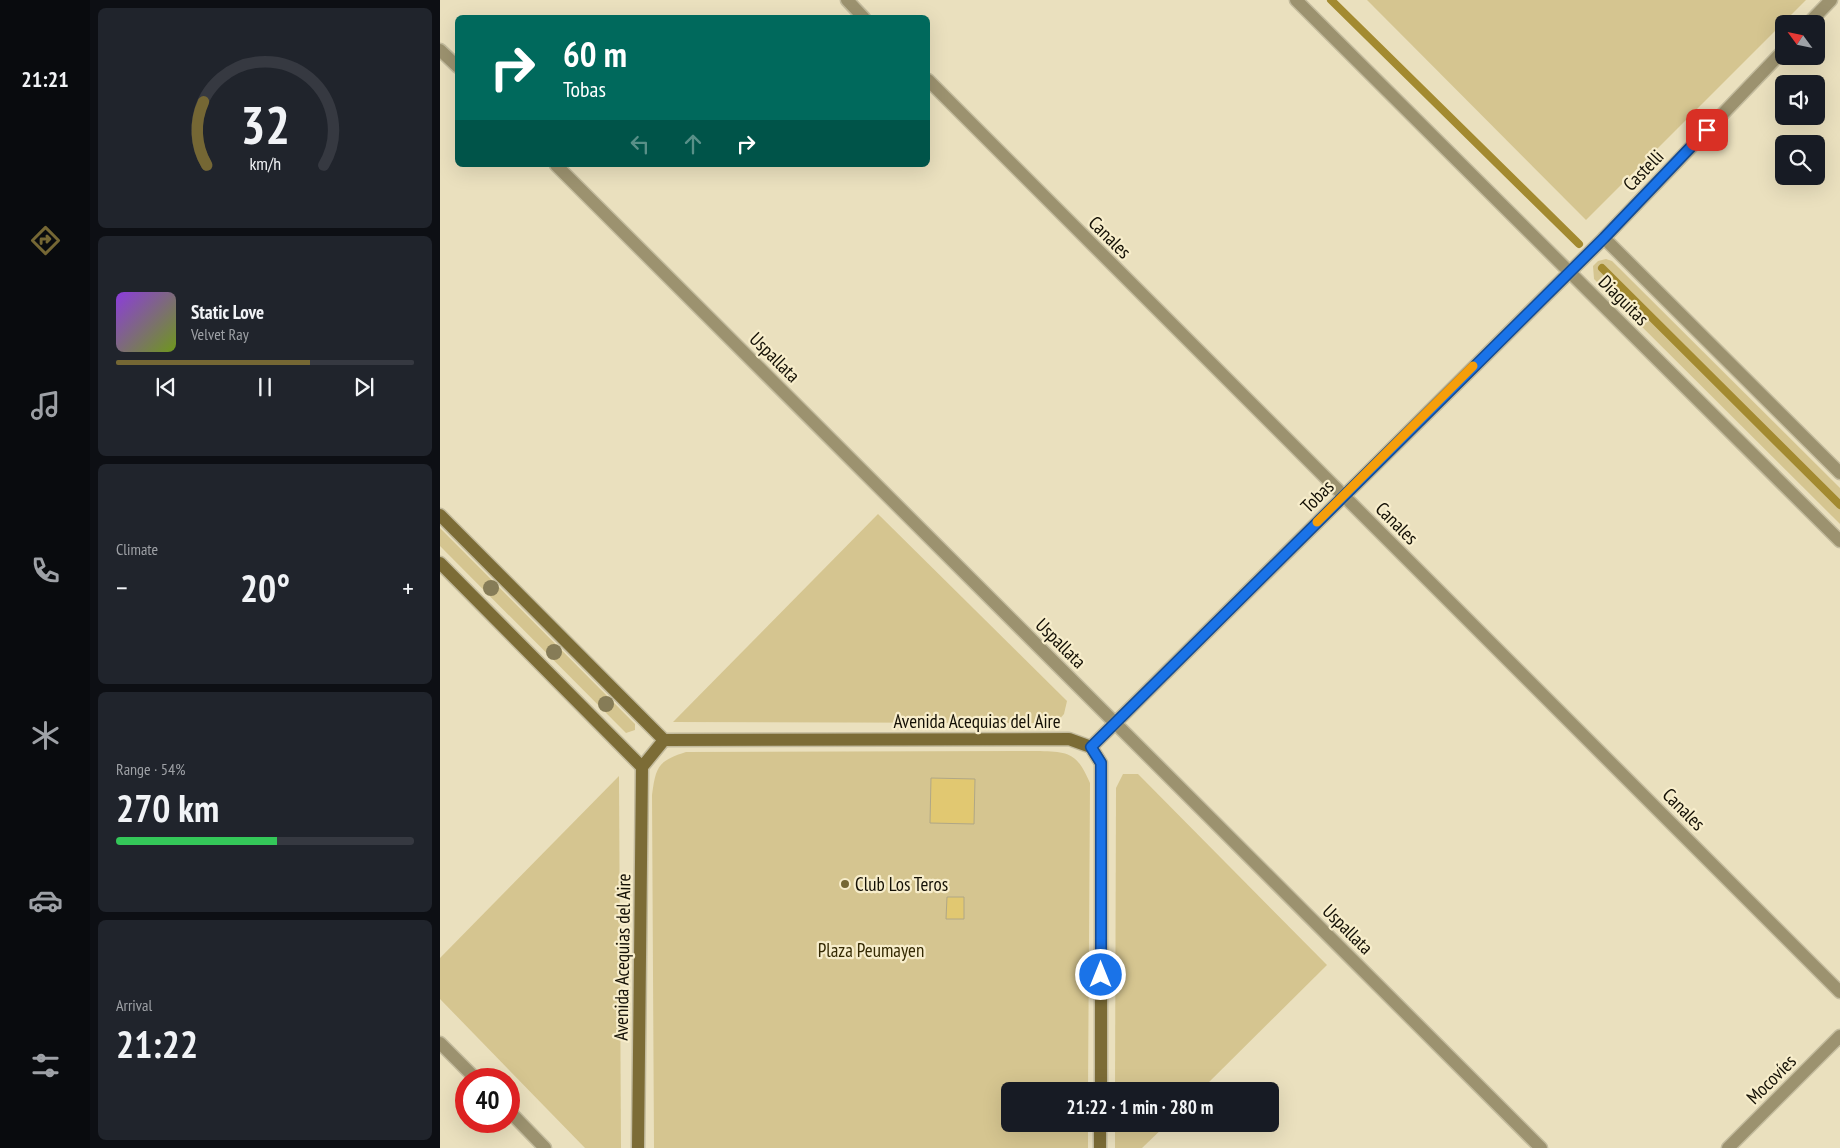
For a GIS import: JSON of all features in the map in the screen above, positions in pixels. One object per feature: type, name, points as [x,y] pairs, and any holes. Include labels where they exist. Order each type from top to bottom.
[{"type":"street","points":[[847,0],[861,15]]},
{"type":"street","name":"Diaguitas","points":[[1296,0],[1840,541]]},
{"type":"street","points":[[1817,15],[1831,0]]},
{"type":"street","points":[[440,50],[455,64]]},
{"type":"street","name":"Castelli","points":[[1569,271],[1604,238],[1775,59]]},
{"type":"street","name":"Canales","points":[[930,82],[1840,992]]},
{"type":"street","name":"Uspallata","points":[[558,167],[1541,1148]]},
{"type":"street","name":"Diaguitas","points":[[1604,238],[1840,473]]},
{"type":"street","name":"Tobas","points":[[1091,747],[1569,271]]},
{"type":"street","points":[[440,515],[664,740],[642,766],[440,563]]},
{"type":"street","name":"Avenida Acequias del Aire","points":[[664,740],[1069,739],[1091,747]]},
{"type":"street","points":[[1091,747],[1101,763],[1100,1082]]},
{"type":"street","name":"Avenida Acequias del Aire","points":[[638,1148],[642,766]]},
{"type":"street","name":"Mocovíes","points":[[1728,1148],[1840,1036]]},
{"type":"street","points":[[440,1043],[465,1068]]},
{"type":"street","points":[[520,1122],[545,1148]]},
{"type":"street","points":[[1100,1132],[1100,1148]]},
{"type":"green space","points":[[1367,0],[1806,0],[1791,15],[1775,15],[1775,31],[1586,220]]},
{"type":"green space","points":[[1606,259],[1612,261],[1840,488],[1840,524],[1594,279],[1593,266],[1598,261]]},
{"type":"green space","points":[[878,514],[1067,701],[1064,714],[1056,723],[673,722]]},
{"type":"green space","points":[[440,528],[635,724],[635,730],[626,733],[440,546]]},
{"type":"green space","name":"Plaza Peumayen","points":[[1040,751],[1059,752],[1072,756],[1077,760],[1090,783],[1088,1082],[1001,1082],[1001,1132],[1088,1132],[1088,1148],[654,1148],[652,795],[655,777],[660,766],[669,758],[686,752]]},
{"type":"green space","points":[[1123,774],[1138,774],[1327,965],[1209,1082],[1115,1082],[1116,788]]},
{"type":"green space","points":[[619,776],[621,1148],[585,1148],[520,1081],[520,1068],[507,1068],[440,999],[440,958]]},
{"type":"green space","points":[[1115,1132],[1159,1132],[1142,1148],[1115,1148]]},
{"type":"building","points":[[931,778],[975,779],[974,824],[930,823]]},
{"type":"building","points":[[947,897],[964,897],[964,919],[946,919]]},
{"type":"waterway","points":[[1331,0],[1579,244]]},
{"type":"waterway","points":[[1602,268],[1840,505]]},
{"type":"slow traffic","points":[[1317,522],[1473,366]]},
{"type":"place","name":"Club Los Teros","points":[[845,884]]},
{"type":"route","points":[[1101,975],[1101,763],[1091,747],[1604,238],[1707,130]]}]
